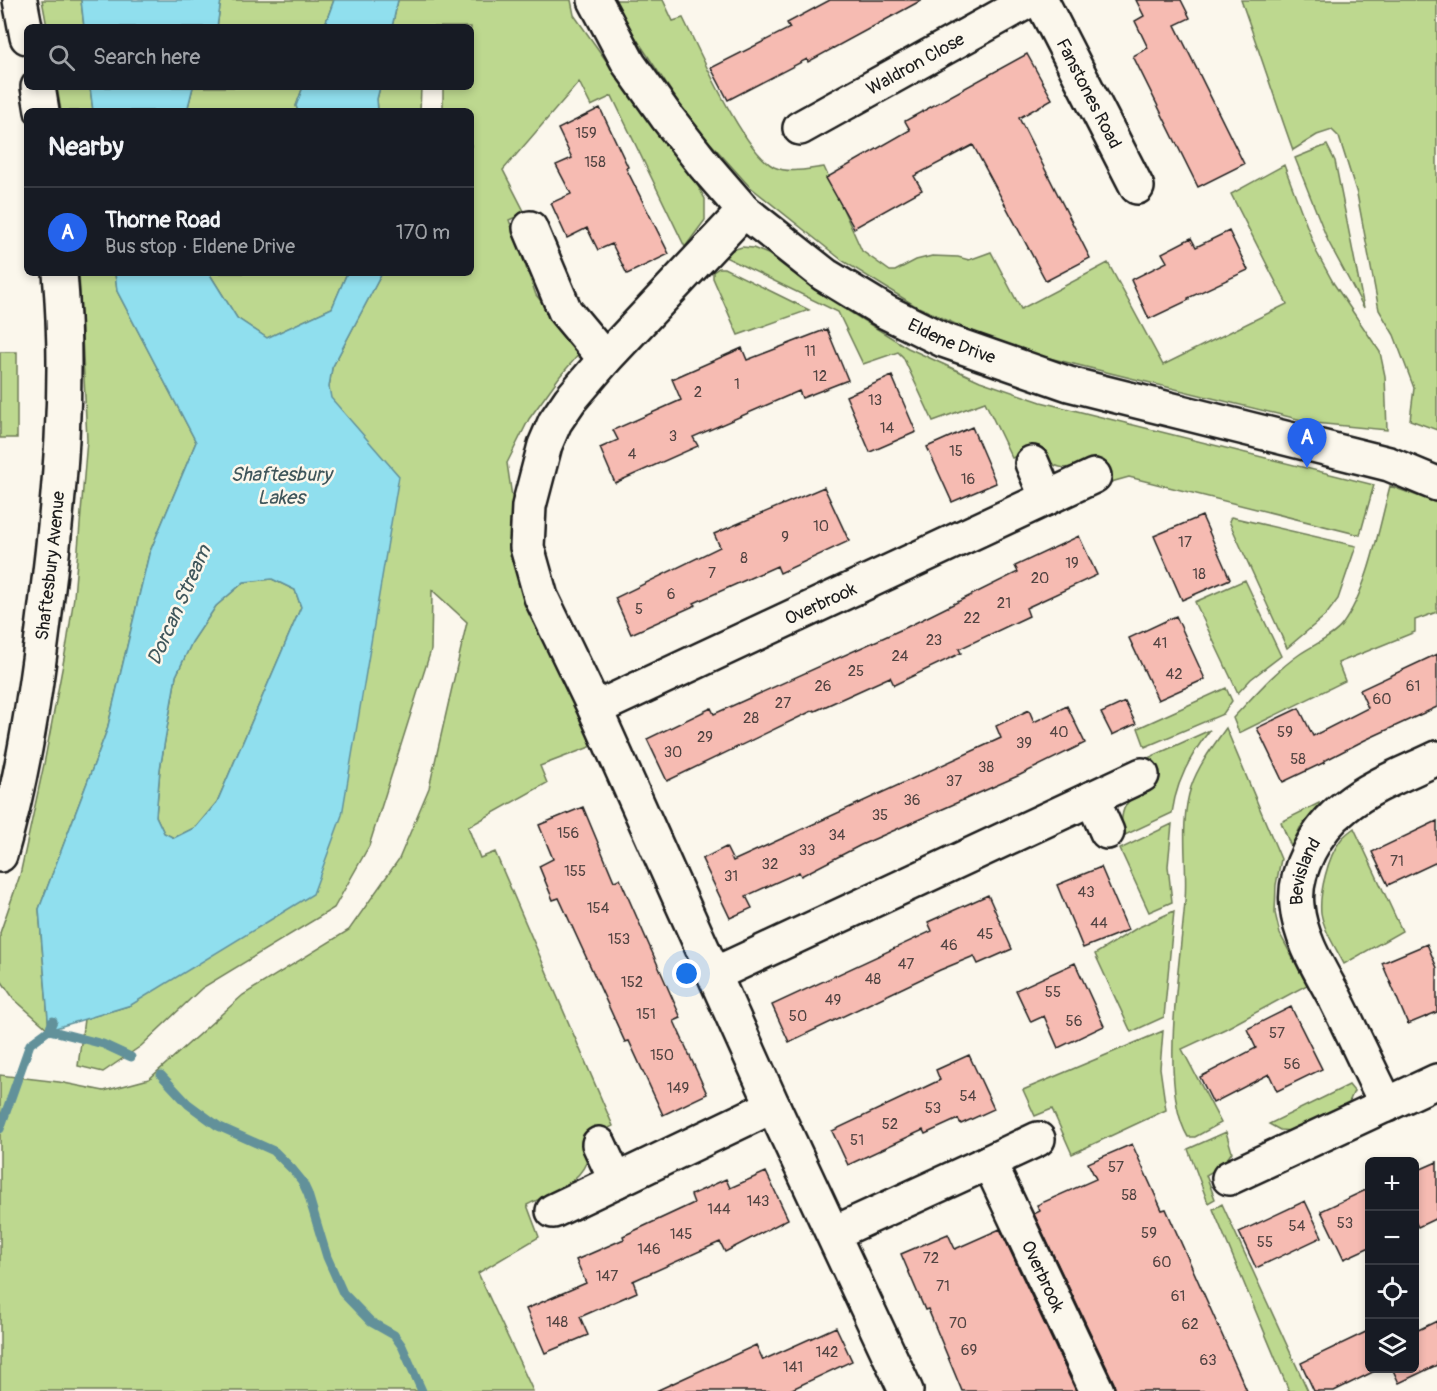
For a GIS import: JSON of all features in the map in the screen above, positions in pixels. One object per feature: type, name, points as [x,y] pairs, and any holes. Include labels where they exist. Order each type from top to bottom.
[{"type":"street","name":"Eldene Drive","points":[[595,0],[629,64],[705,166],[744,211],[825,276],[886,312],[943,340],[1070,384],[1389,464],[1437,484]]},
{"type":"street","name":"Waldron Close","points":[[800,128],[1030,0]]},
{"type":"street","name":"Fanstones Road","points":[[1041,0],[1137,187]]},
{"type":"street","points":[[38,90],[42,108]]},
{"type":"street","points":[[744,211],[605,359],[570,400],[555,422],[545,445],[529,507],[527,532],[531,566],[541,597],[595,709],[773,1106],[906,1391]]},
{"type":"street","points":[[530,228],[566,311],[605,359]]},
{"type":"street","name":"Shaftesbury Avenue","points":[[0,855],[34,699],[57,522],[64,357],[60,276]]},
{"type":"street","points":[[1032,463],[1047,498]]},
{"type":"street","name":"Overbrook","points":[[595,709],[1094,476]]},
{"type":"street","name":"Bevisland","points":[[1387,1105],[1314,959],[1299,920],[1296,904],[1297,889],[1305,858],[1323,830],[1343,808],[1373,788],[1437,758]]},
{"type":"street","points":[[715,974],[1142,775]]},
{"type":"street","points":[[1092,798],[1107,832]]},
{"type":"street","points":[[1229,1178],[1437,1081]]},
{"type":"street","points":[[554,1211],[773,1106]]},
{"type":"street","points":[[834,1233],[1038,1139]]},
{"type":"street","points":[[599,1144],[616,1181]]},
{"type":"street","name":"Overbrook","points":[[988,1162],[1097,1391]]},
{"type":"green space","points":[[42,0],[81,0],[84,24],[46,24]]},
{"type":"green space","points":[[221,0],[334,0],[325,24],[217,24]]},
{"type":"green space","points":[[398,0],[571,0],[574,15],[631,96],[694,179],[705,199],[705,220],[685,247],[612,96],[591,106],[579,82],[503,170],[525,213],[509,220],[536,295],[581,352],[560,376],[529,419],[507,463],[523,571],[595,745],[540,766],[547,783],[468,827],[480,858],[495,852],[613,1126],[587,1139],[587,1161],[576,1177],[527,1205],[539,1237],[478,1273],[533,1391],[0,1391],[0,1075],[59,1082],[104,1091],[149,1079],[243,995],[349,930],[399,859],[429,788],[467,622],[432,590],[431,650],[369,846],[334,908],[202,988],[141,1046],[103,1072],[78,1066],[84,1019],[131,1005],[398,476],[330,398],[332,368],[380,276],[474,276],[474,108],[443,108],[443,90],[474,90],[474,24],[393,24]]},
{"type":"green space","points":[[615,0],[663,0],[673,21],[683,18],[723,99],[749,142],[762,157],[780,169],[799,170],[824,167],[862,251],[890,271],[932,256],[958,257],[969,260],[991,252],[1021,309],[1108,263],[1163,365],[1287,304],[1231,194],[1284,165],[1317,253],[1334,284],[1380,352],[1385,376],[1387,430],[1314,423],[1029,353],[964,328],[914,305],[843,261],[749,186],[697,128],[678,102],[632,32]]},
{"type":"green space","points":[[1241,0],[1437,0],[1437,430],[1410,420],[1414,388],[1394,335],[1379,310],[1357,194],[1339,137],[1332,130],[1317,135],[1293,150]]},
{"type":"green space","points":[[58,90],[90,90],[93,108],[60,108]]},
{"type":"green space","points":[[192,90],[302,90],[297,108],[188,108]]},
{"type":"green space","points":[[379,90],[421,90],[420,108],[378,108]]},
{"type":"green space","points":[[1327,145],[1335,161],[1364,308],[1328,241],[1295,158]]},
{"type":"green space","points":[[742,247],[753,248],[768,254],[819,293],[908,348],[980,381],[1041,402],[1374,485],[1360,535],[1129,477],[1111,482],[1097,458],[1079,466],[1064,468],[1049,462],[1036,448],[1012,458],[985,402],[933,421],[903,357],[898,352],[863,364],[838,312],[719,254]]},
{"type":"green space","points":[[724,268],[809,310],[738,335],[713,278],[713,272]]},
{"type":"green space","points":[[79,276],[115,276],[117,291],[196,442],[149,554],[107,730],[39,909],[49,1030],[14,999],[0,979],[0,933],[20,875],[67,643],[74,597],[87,440]]},
{"type":"green space","points":[[211,276],[346,276],[332,308],[267,338],[237,318]]},
{"type":"green space","points":[[0,352],[17,352],[17,438],[0,438]]},
{"type":"green space","points":[[1390,486],[1437,503],[1437,612],[1415,620],[1415,632],[1338,663],[1345,681],[1239,733],[1233,718],[1282,668],[1338,629],[1351,611],[1372,558]]},
{"type":"green space","points":[[1231,517],[1356,546],[1338,599],[1326,615],[1287,648],[1229,521]]},
{"type":"green space","points":[[272,579],[295,590],[301,607],[217,802],[196,827],[174,838],[164,833],[156,816],[160,769],[176,676],[192,642],[216,606],[244,582]]},
{"type":"green space","points":[[1245,580],[1281,656],[1251,679],[1238,693],[1195,602]]},
{"type":"green space","points":[[1226,688],[1232,701],[1223,714],[1145,747],[1138,728]]},
{"type":"green space","points":[[1226,728],[1281,859],[1276,885],[1275,913],[1280,934],[1307,985],[1182,1049],[1221,1123],[1195,1137],[1188,1137],[1179,1115],[1174,1088],[1173,1056],[1176,988],[1186,887],[1185,816],[1194,779],[1206,756]]},
{"type":"green space","points":[[1210,730],[1185,769],[1172,813],[1123,836],[1122,816],[1127,803],[1154,782],[1146,759]]},
{"type":"green space","points":[[1319,803],[1300,828],[1291,847],[1281,822]]},
{"type":"green space","points":[[1172,824],[1168,866],[1172,902],[1149,912],[1120,849]]},
{"type":"green space","points":[[1354,828],[1402,931],[1344,964],[1325,926],[1321,913],[1321,896],[1332,856],[1341,839]]},
{"type":"green space","points":[[1174,911],[1164,1017],[1131,1032],[1095,954],[1137,928]]},
{"type":"green space","points":[[1163,1031],[1160,1068],[1166,1110],[1072,1154],[1052,1109],[1035,1116],[1023,1090]]},
{"type":"green space","points":[[1349,1085],[1354,1091],[1349,1102],[1341,1110],[1293,1131],[1280,1130],[1269,1124]]},
{"type":"green space","points":[[1226,1132],[1232,1152],[1223,1165],[1206,1175],[1215,1199],[1208,1203],[1188,1149]]},
{"type":"green space","points":[[1222,1204],[1308,1391],[1289,1391],[1213,1209]]},
{"type":"water","points":[[81,0],[221,0],[217,24],[84,24]]},
{"type":"water","points":[[334,0],[398,0],[393,24],[325,24]]},
{"type":"water","points":[[90,90],[192,90],[188,108],[93,108]]},
{"type":"water","points":[[302,90],[379,90],[378,108],[297,108]]},
{"type":"water","name":"Shaftesbury Lakes","points":[[115,276],[211,276],[237,318],[267,338],[332,308],[346,276],[380,276],[332,368],[329,387],[331,398],[399,476],[342,815],[313,894],[131,1005],[49,1030],[39,909],[107,730],[149,554],[196,442],[117,291]],"holes":[[[272,579],[295,590],[301,607],[217,802],[196,827],[174,838],[164,833],[156,816],[160,769],[176,676],[192,642],[216,606],[244,582]]]},
{"type":"building","points":[[830,0],[922,0],[808,62],[807,59],[728,100],[711,68],[790,28],[787,23]]},
{"type":"building","points":[[1136,0],[1181,0],[1190,18],[1175,25],[1244,164],[1198,187],[1133,56],[1148,48],[1135,21],[1144,16]]},
{"type":"building","points":[[1027,54],[1052,99],[1019,118],[1090,258],[1046,281],[973,145],[914,176],[922,190],[854,228],[826,178],[910,130],[905,121]]},
{"type":"building","points":[[600,108],[628,167],[626,168],[669,254],[627,274],[612,244],[598,250],[587,228],[567,238],[551,203],[571,194],[556,165],[572,158],[558,129]]},
{"type":"building","points":[[1229,231],[1248,270],[1149,319],[1131,280],[1167,262],[1162,253],[1191,238],[1196,247]]},
{"type":"building","points":[[827,329],[848,380],[802,398],[799,391],[693,437],[698,446],[615,483],[600,448],[618,440],[613,430],[681,400],[672,379],[742,348],[747,360]]},
{"type":"building","points":[[892,376],[916,432],[870,452],[846,396]]},
{"type":"building","points":[[972,427],[996,483],[952,502],[927,447]]},
{"type":"building","points":[[824,487],[849,541],[780,573],[777,566],[631,634],[615,598],[720,547],[714,534]]},
{"type":"building","points":[[1202,516],[1230,579],[1182,600],[1154,536]]},
{"type":"building","points":[[1079,536],[1097,575],[1026,608],[1029,616],[959,649],[961,653],[894,685],[890,677],[814,710],[667,781],[647,739],[711,708],[714,714],[907,627],[1018,572],[1015,566]]},
{"type":"building","points":[[1176,616],[1205,679],[1158,700],[1129,638]]},
{"type":"building","points":[[1437,654],[1437,707],[1365,740],[1283,782],[1257,728],[1299,708],[1313,736],[1368,708],[1360,690]]},
{"type":"building","points":[[1125,702],[1136,724],[1112,735],[1101,713]]},
{"type":"building","points":[[1067,706],[1085,743],[1020,775],[861,845],[801,876],[799,872],[746,896],[752,908],[730,918],[702,859],[726,847],[733,861],[1001,738],[996,726],[1029,710],[1034,722]]},
{"type":"building","points":[[583,807],[614,881],[620,879],[681,1018],[674,1021],[707,1094],[663,1115],[629,1041],[625,1042],[559,898],[553,900],[539,866],[553,859],[539,825]]},
{"type":"building","points":[[1437,821],[1437,862],[1388,885],[1372,852]]},
{"type":"building","points":[[1101,867],[1128,930],[1083,948],[1057,885]]},
{"type":"building","points":[[988,895],[1012,949],[978,964],[974,956],[940,970],[789,1042],[772,1005],[932,931],[928,922]]},
{"type":"building","points":[[1427,944],[1437,968],[1437,1012],[1408,1024],[1382,963]]},
{"type":"building","points":[[1075,963],[1104,1026],[1058,1048],[1044,1016],[1031,1022],[1016,990]]},
{"type":"building","points":[[1291,1007],[1322,1069],[1277,1091],[1269,1074],[1213,1103],[1200,1077],[1256,1048],[1247,1029]]},
{"type":"building","points":[[969,1055],[994,1109],[961,1124],[958,1119],[925,1134],[923,1130],[848,1165],[832,1131],[940,1080],[936,1070]]},
{"type":"building","points":[[1132,1144],[1162,1210],[1166,1209],[1247,1391],[1115,1391],[1114,1383],[1034,1214],[1040,1211],[1037,1205],[1096,1179],[1088,1163]]},
{"type":"building","points":[[1437,1162],[1437,1218],[1419,1227],[1419,1211],[1419,1170]]},
{"type":"building","points":[[766,1172],[788,1219],[725,1252],[720,1242],[633,1281],[637,1292],[580,1317],[588,1335],[545,1353],[526,1309],[586,1283],[576,1260],[624,1239],[623,1236],[694,1203],[691,1195],[726,1179],[730,1188]]},
{"type":"building","points":[[1365,1190],[1365,1249],[1344,1259],[1321,1211]]},
{"type":"building","points":[[1305,1201],[1322,1237],[1256,1268],[1239,1232]]},
{"type":"building","points":[[1000,1229],[1076,1391],[962,1391],[928,1309],[925,1310],[901,1254],[948,1234],[955,1249]]},
{"type":"building","points":[[1437,1321],[1437,1365],[1399,1383],[1394,1373],[1419,1373],[1419,1330]]},
{"type":"building","points":[[836,1327],[852,1361],[788,1391],[656,1391],[756,1345],[763,1360]]},
{"type":"building","points":[[1365,1332],[1365,1373],[1371,1373],[1334,1391],[1314,1391],[1301,1363]]},
{"type":"waterway","name":"Dorcan Stream","points":[[53,1021],[49,1030],[103,1044],[131,1057]]},
{"type":"waterway","name":"Dorcan Stream","points":[[0,1129],[30,1044],[49,1030]]},
{"type":"waterway","name":"Dorcan Stream","points":[[161,1075],[188,1104],[218,1126],[274,1151],[293,1170],[302,1181],[308,1194],[327,1257],[343,1293],[371,1322],[394,1335],[402,1346],[422,1391]]},
{"type":"place","name":"Thorne Road","points":[[1307,468]]}]
